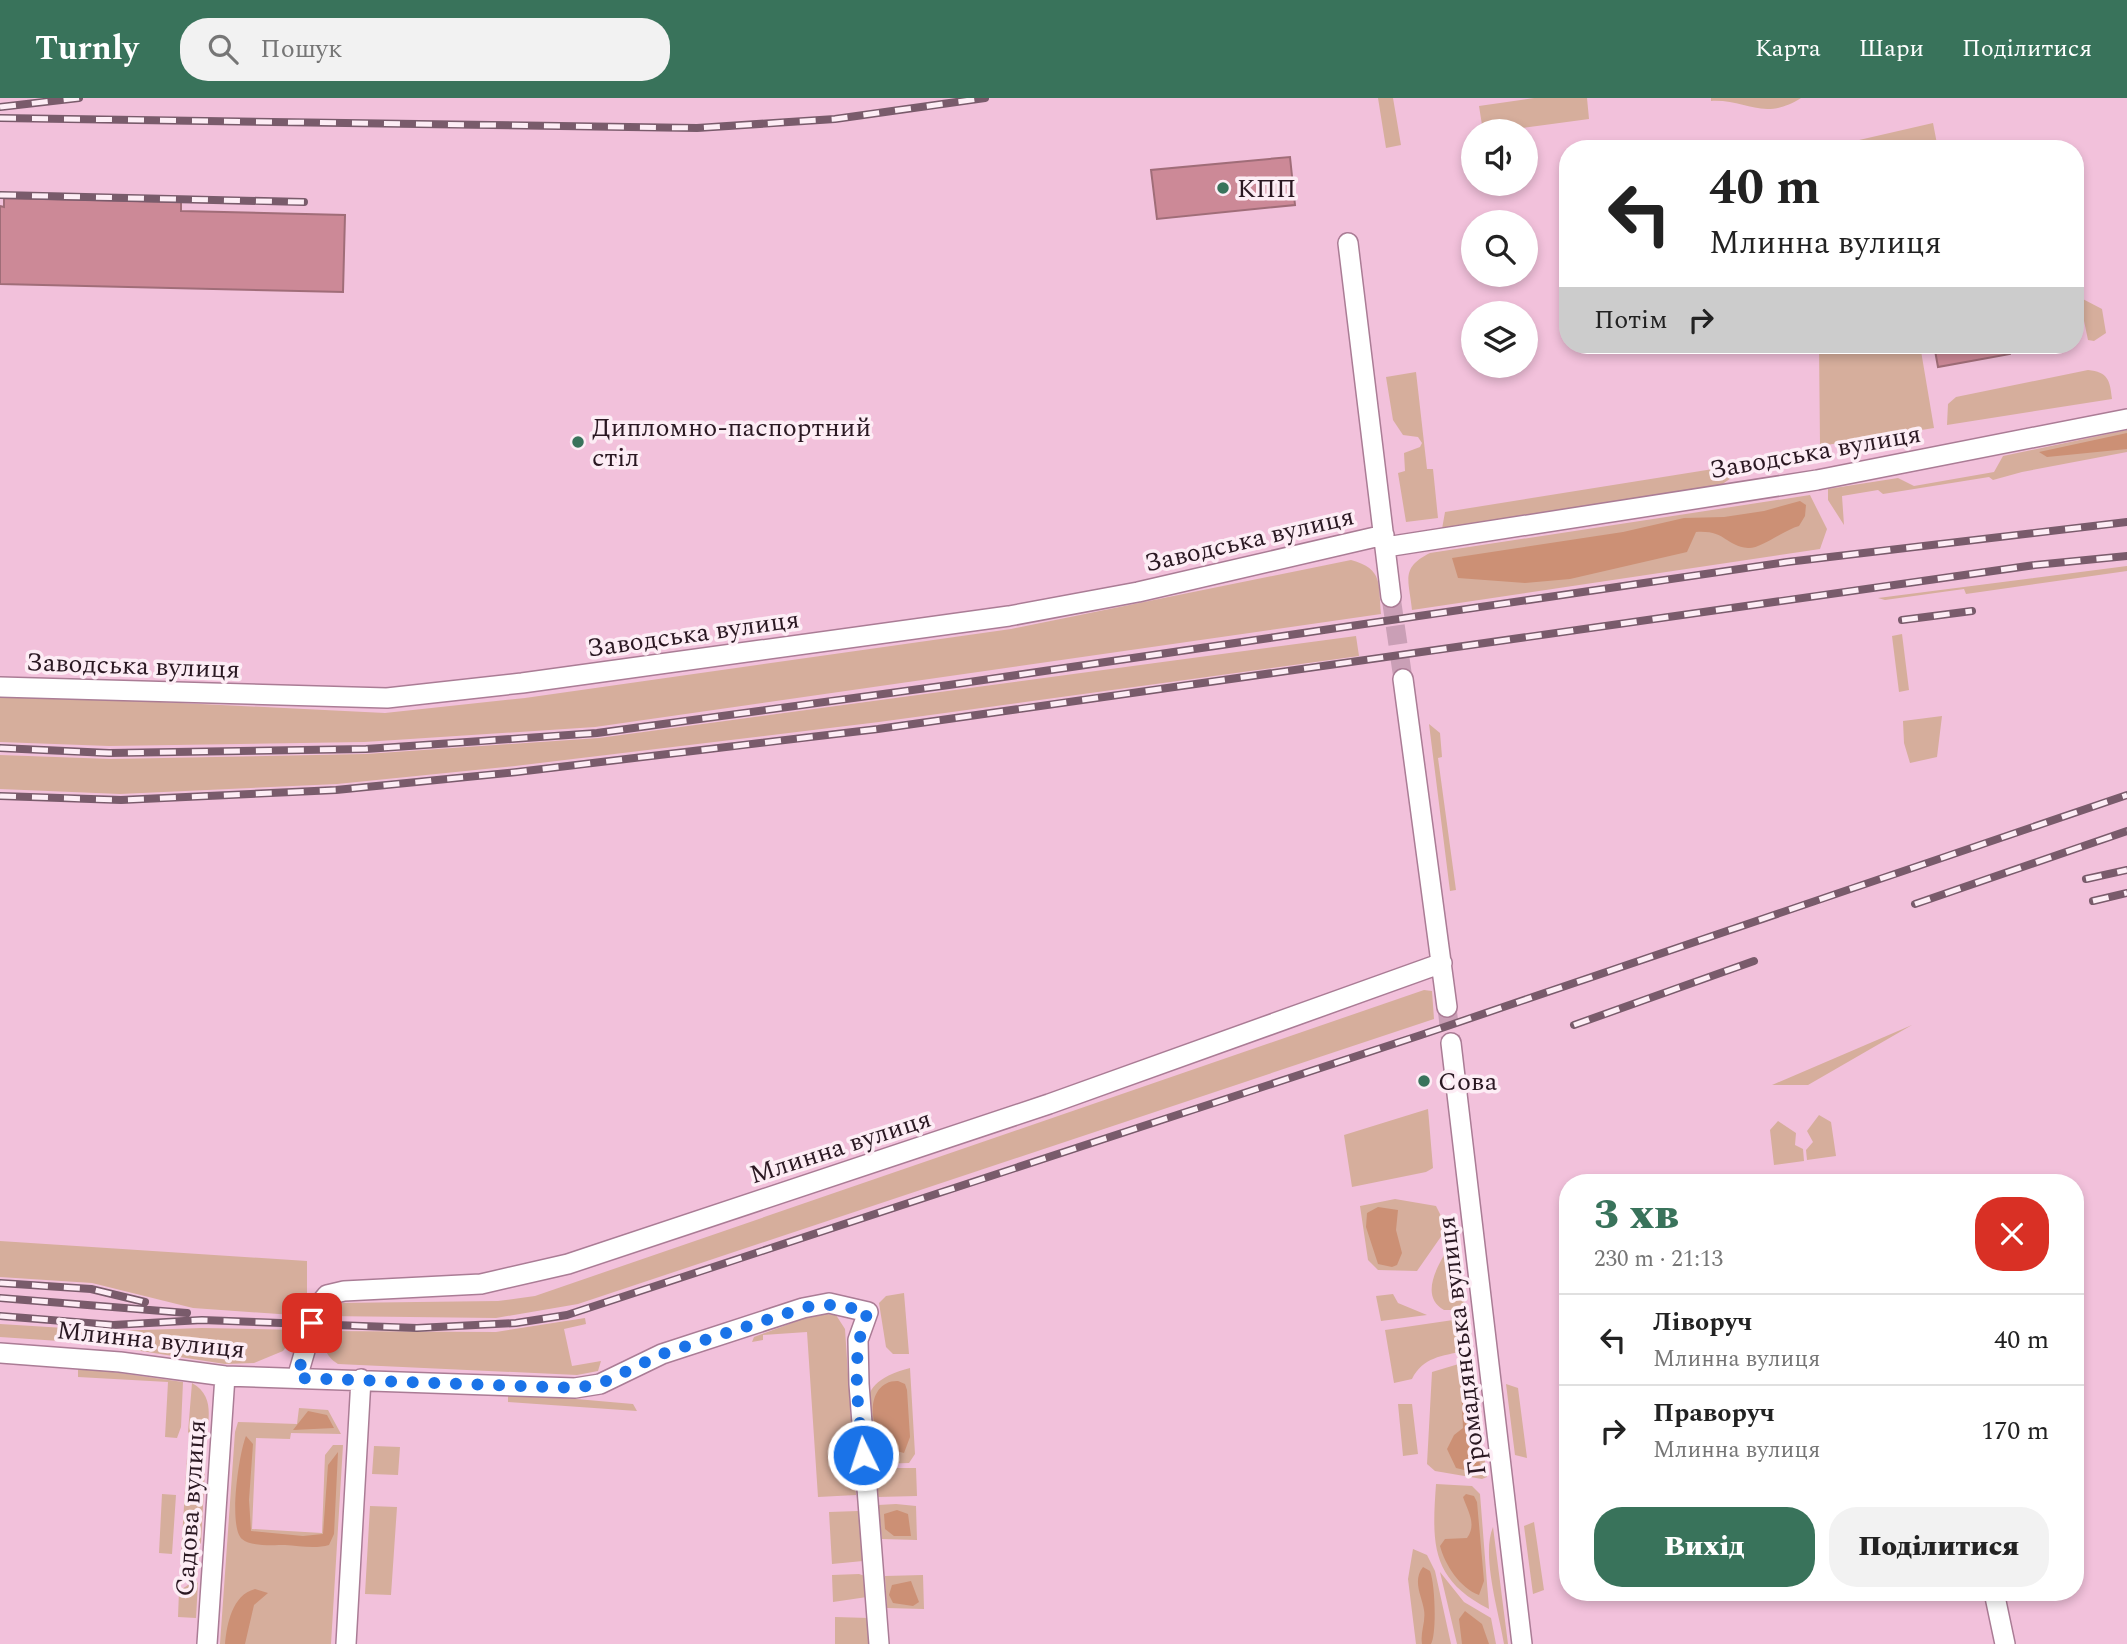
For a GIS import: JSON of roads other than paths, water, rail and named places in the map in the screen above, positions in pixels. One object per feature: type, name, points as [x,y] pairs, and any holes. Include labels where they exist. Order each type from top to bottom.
[{"type":"street","points":[[1348,243],[1391,597]]},
{"type":"street","name":"Заводська вулиця","points":[[0,687],[387,698],[522,683],[1009,616],[1385,541],[1817,480],[2127,419]]},
{"type":"street","points":[[1403,680],[1447,1007]]},
{"type":"street","name":"Млинна вулиця","points":[[297,1378],[318,1306],[334,1292],[481,1284],[568,1264],[1049,1104],[1442,963]]},
{"type":"street","name":"Громадянська вулиця","points":[[1451,1043],[1522,1644]]},
{"type":"street","name":"Млинна вулиця","points":[[0,1353],[140,1364],[225,1376],[587,1388],[662,1354],[803,1308],[829,1303],[868,1312],[858,1340],[858,1366],[879,1644]]},
{"type":"street","name":"Садова вулиця","points":[[206,1644],[225,1376]]},
{"type":"street","points":[[346,1644],[361,1379]]},
{"type":"street","points":[[1996,1601],[2005,1644]]},
{"type":"tunnel","points":[[1391,597],[1403,679]]},
{"type":"tunnel","points":[[1447,1007],[1451,1043]]},
{"type":"railway","points":[[0,107],[79,98]]},
{"type":"railway","points":[[0,118],[697,128],[835,119],[985,98]]},
{"type":"railway","points":[[0,195],[304,202]]},
{"type":"railway","points":[[0,748],[109,753],[366,749],[597,733],[949,685],[1787,562],[2127,522]]},
{"type":"railway","points":[[0,796],[121,800],[336,790],[517,772],[878,729],[2035,565],[2127,556]]},
{"type":"railway","points":[[1902,620],[1972,611]]},
{"type":"railway","points":[[0,1316],[113,1325],[202,1320],[417,1328],[516,1323],[567,1315],[1421,1035],[2127,795]]},
{"type":"railway","points":[[1915,904],[2127,831]]},
{"type":"railway","points":[[2086,879],[2127,870]]},
{"type":"railway","points":[[2093,901],[2127,893]]},
{"type":"railway","points":[[1574,1025],[1754,961]]},
{"type":"railway","points":[[0,1283],[91,1289],[145,1302]]},
{"type":"railway","points":[[0,1298],[187,1313]]},
{"type":"place","name":"КПП","points":[[1223,188]]},
{"type":"place","name":"Дипломно-паспортний стіл","points":[[578,442]]},
{"type":"place","name":"Сова","points":[[1424,1081]]}]
